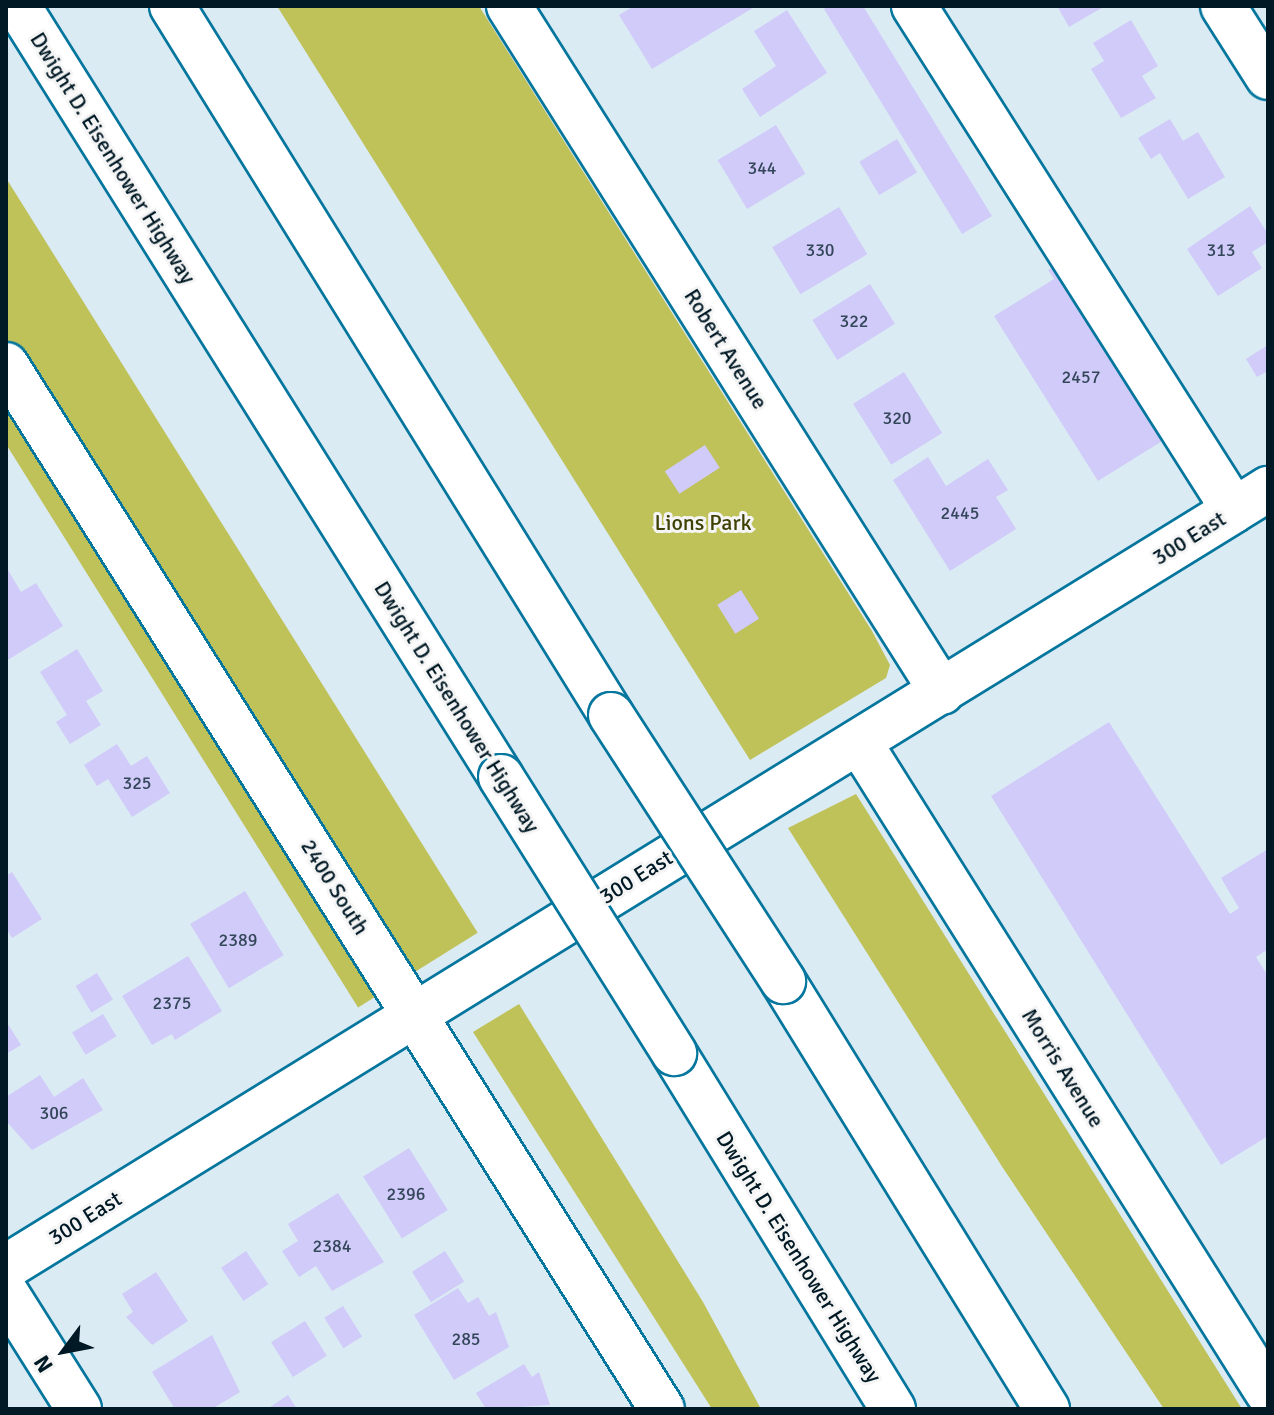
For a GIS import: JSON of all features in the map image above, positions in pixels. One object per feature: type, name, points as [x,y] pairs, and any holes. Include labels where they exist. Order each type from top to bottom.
[{"type":"main road","name":"Dwight D. Eisenhower Highway","points":[[18,6],[674,1053],[793,1253],[893,1409]]},
{"type":"main road","points":[[172,6],[611,715],[783,981],[1047,1409]]},
{"type":"main road","name":"Robert Avenue","points":[[509,6],[942,692]]},
{"type":"main road","points":[[914,6],[1251,499]]},
{"type":"main road","points":[[1223,6],[1268,77]]},
{"type":"main road","name":"2400 South","points":[[6,365],[662,1409]]},
{"type":"main road","name":"300 East","points":[[6,1267],[1251,499]]},
{"type":"main road","name":"Morris Avenue","points":[[859,742],[1268,1393]]},
{"type":"main road","points":[[918,1200],[1078,1409]]},
{"type":"main road","points":[[793,1253],[863,1409]]},
{"type":"main road","points":[[6,1293],[79,1409]]},
{"type":"green space","name":"Lions Park","points":[[277,6],[479,6],[872,631],[890,665],[886,678],[750,760]]},
{"type":"green space","points":[[6,178],[478,933],[358,1007],[6,444]]},
{"type":"green space","points":[[856,794],[1242,1409],[1164,1409],[1003,1168],[788,828]]},
{"type":"green space","points":[[519,1004],[703,1302],[761,1409],[712,1409],[473,1032]]},
{"type":"building","points":[[634,6],[756,6],[652,69],[619,15]]},
{"type":"building","points":[[829,6],[863,6],[992,216],[962,234],[824,9]]},
{"type":"building","points":[[1057,6],[1105,6],[1069,27]]},
{"type":"building","points":[[787,10],[827,73],[760,117],[742,89],[776,66],[754,31]]},
{"type":"building","points":[[1131,20],[1158,66],[1142,76],[1156,98],[1121,118],[1091,69],[1104,61],[1093,43]]},
{"type":"building","points":[[1170,119],[1183,141],[1198,132],[1225,177],[1188,199],[1160,153],[1151,159],[1138,138]]},
{"type":"building","points":[[776,125],[805,174],[747,209],[718,160]]},
{"type":"building","points":[[897,139],[917,172],[879,195],[859,162]]},
{"type":"building","points":[[1250,206],[1268,234],[1268,242],[1252,252],[1262,268],[1218,296],[1187,249]]},
{"type":"building","points":[[839,207],[867,254],[800,294],[772,247]]},
{"type":"building","points":[[1058,264],[1167,438],[1098,481],[994,316],[1054,279],[1048,270]]},
{"type":"building","points":[[870,284],[895,324],[837,360],[812,320]]},
{"type":"building","points":[[1268,345],[1268,371],[1257,377],[1246,359]]},
{"type":"building","points":[[904,372],[942,433],[891,465],[853,404]]},
{"type":"building","points":[[705,445],[720,468],[679,494],[665,471]]},
{"type":"building","points":[[928,457],[946,486],[988,459],[1008,490],[996,497],[1016,529],[950,571],[893,480]]},
{"type":"building","points":[[8,570],[21,592],[36,583],[63,626],[6,661]]},
{"type":"building","points":[[741,590],[759,619],[735,634],[717,605]]},
{"type":"building","points":[[77,649],[103,691],[86,701],[101,725],[70,744],[56,722],[67,715],[40,672]]},
{"type":"building","points":[[1109,722],[1230,914],[1239,908],[1221,878],[1268,849],[1268,955],[1265,951],[1256,957],[1268,976],[1268,1136],[1221,1165],[991,796]]},
{"type":"building","points":[[117,744],[131,766],[147,756],[170,793],[132,817],[108,779],[97,786],[84,765]]},
{"type":"building","points":[[12,872],[42,919],[12,938],[6,928],[6,876]]},
{"type":"building","points":[[245,891],[284,955],[229,988],[190,924]]},
{"type":"building","points":[[188,956],[222,1011],[175,1040],[172,1034],[152,1045],[122,996]]},
{"type":"building","points":[[97,973],[113,1000],[92,1012],[76,986]]},
{"type":"building","points":[[103,1014],[116,1036],[86,1055],[72,1033]]},
{"type":"building","points":[[6,1021],[21,1045],[6,1054]]},
{"type":"building","points":[[40,1075],[54,1097],[83,1078],[103,1110],[32,1150],[6,1121],[6,1097]]},
{"type":"building","points":[[409,1148],[448,1210],[402,1239],[363,1177]]},
{"type":"building","points":[[338,1193],[384,1262],[332,1291],[316,1266],[299,1277],[282,1251],[298,1241],[288,1224]]},
{"type":"building","points":[[246,1251],[268,1284],[243,1301],[221,1268]]},
{"type":"building","points":[[445,1251],[464,1282],[431,1302],[412,1272]]},
{"type":"building","points":[[156,1272],[188,1321],[152,1345],[126,1317],[133,1312],[122,1294]]},
{"type":"building","points":[[458,1288],[468,1303],[478,1297],[489,1316],[496,1312],[509,1347],[454,1380],[414,1315]]},
{"type":"building","points":[[343,1306],[362,1337],[343,1348],[324,1318]]},
{"type":"building","points":[[305,1321],[327,1356],[293,1377],[271,1342]]},
{"type":"building","points":[[212,1335],[240,1392],[212,1409],[175,1409],[152,1372]]},
{"type":"building","points":[[524,1364],[532,1377],[539,1372],[550,1405],[486,1409],[476,1393]]},
{"type":"building","points":[[288,1395],[297,1409],[267,1409]]}]
